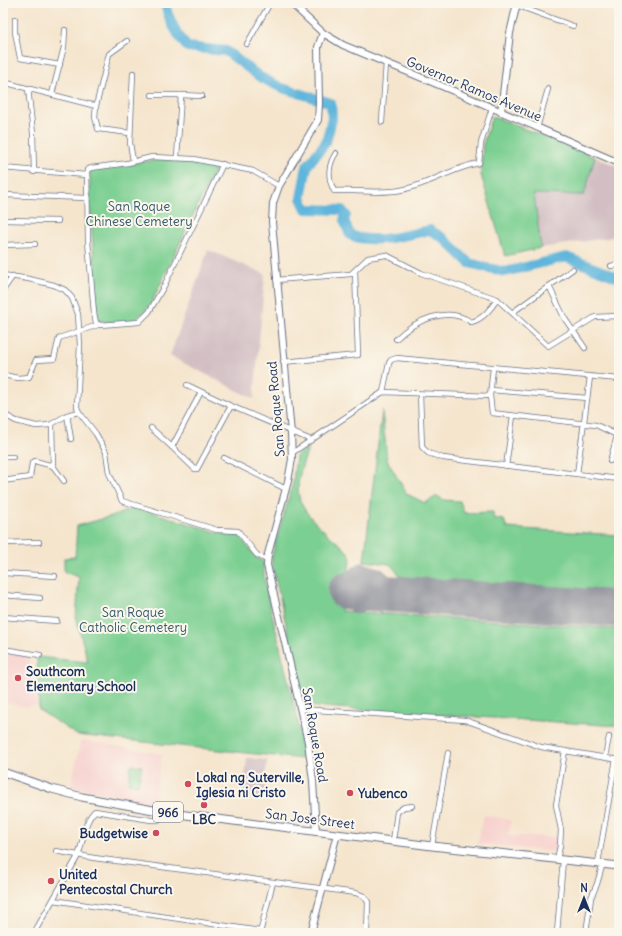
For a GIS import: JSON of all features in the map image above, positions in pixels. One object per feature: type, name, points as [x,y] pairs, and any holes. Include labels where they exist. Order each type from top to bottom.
[{"type":"main road","points":[[291,3],[323,33]]},
{"type":"main road","points":[[501,112],[510,34],[516,4]]},
{"type":"main road","name":"Governor Ramos Avenue","points":[[323,33],[343,45],[619,163]]},
{"type":"main road","name":"San Roque Road","points":[[316,832],[311,760],[267,560],[286,489],[292,453],[276,280],[272,212],[274,197],[279,186],[318,120],[318,46],[323,33]]},
{"type":"main road","name":"San Jose Street","points":[[3,772],[52,789],[82,797],[167,812],[432,846],[619,866]]},
{"type":"main road","points":[[311,933],[337,834]]},
{"type":"street","points":[[248,44],[270,3]]},
{"type":"street","points":[[516,4],[573,26]]},
{"type":"street","points":[[15,19],[15,32],[20,58],[60,65]]},
{"type":"street","points":[[52,94],[64,47],[65,30]]},
{"type":"street","points":[[127,41],[109,54],[96,106],[95,117],[98,130],[130,133]]},
{"type":"street","points":[[382,122],[386,63]]},
{"type":"street","points":[[133,73],[130,133],[130,152],[133,161]]},
{"type":"street","points":[[3,82],[96,106]]},
{"type":"street","points":[[28,88],[33,133],[34,172]]},
{"type":"street","points":[[537,128],[548,89]]},
{"type":"street","points":[[152,95],[202,96]]},
{"type":"street","points":[[177,158],[181,95]]},
{"type":"street","points":[[336,153],[330,162],[328,172],[334,191],[400,190],[415,186],[456,169],[479,163],[481,143],[492,108]]},
{"type":"street","points":[[98,325],[94,313],[88,241],[87,170],[90,168],[152,157],[177,158],[223,164],[253,171],[279,186]]},
{"type":"street","points":[[3,375],[18,378],[28,377],[36,360],[54,359],[57,340],[78,331],[98,325],[138,322],[149,312],[164,286],[223,164]]},
{"type":"street","points":[[3,168],[34,172],[86,175]]},
{"type":"street","points":[[3,194],[87,198]]},
{"type":"street","points":[[3,220],[58,221]]},
{"type":"street","points":[[3,245],[36,244]]},
{"type":"street","points":[[276,280],[351,274],[360,263],[368,258],[386,255],[421,273],[497,299],[513,312],[548,346],[595,317],[617,316]]},
{"type":"street","points":[[611,266],[619,264]]},
{"type":"street","points":[[513,312],[573,269]]},
{"type":"street","points":[[283,362],[358,355],[355,271]]},
{"type":"street","points":[[3,275],[47,283],[68,293],[77,310],[80,354],[76,400],[78,412],[96,434],[106,452],[110,473],[119,495],[125,503],[217,530],[238,531],[257,555],[267,560]]},
{"type":"street","points":[[3,290],[13,276]]},
{"type":"street","points":[[549,286],[565,319],[585,348]]},
{"type":"street","points":[[396,339],[406,329],[434,317],[452,315],[466,318],[471,322],[475,321],[492,308],[497,299]]},
{"type":"street","points":[[383,392],[389,363],[397,358],[619,379]]},
{"type":"street","points":[[493,368],[490,396],[492,413],[596,425],[617,436]]},
{"type":"street","points":[[577,474],[590,377]]},
{"type":"street","points":[[186,385],[291,433],[311,440]]},
{"type":"street","points":[[491,390],[587,398]]},
{"type":"street","points":[[172,447],[201,392]]},
{"type":"street","points":[[292,453],[383,392],[490,396]]},
{"type":"street","points":[[420,394],[422,447],[425,451],[435,456],[619,479]]},
{"type":"street","points":[[151,428],[195,469],[197,469],[231,406]]},
{"type":"street","points":[[3,414],[16,421],[36,426],[52,424],[67,414],[78,412]]},
{"type":"street","points":[[67,414],[71,439]]},
{"type":"street","points":[[506,466],[513,416]]},
{"type":"street","points":[[610,461],[617,436],[619,417]]},
{"type":"street","points":[[52,424],[53,466],[64,481]]},
{"type":"street","points":[[3,457],[13,457]]},
{"type":"street","points":[[224,458],[286,489]]},
{"type":"street","points":[[3,481],[30,477],[33,462],[53,466]]},
{"type":"street","points":[[3,543],[39,542]]},
{"type":"street","points":[[3,573],[55,576]]},
{"type":"street","points":[[3,596],[40,598]]},
{"type":"street","points":[[3,617],[57,620]]},
{"type":"street","points":[[3,649],[40,655]]},
{"type":"street","points":[[301,709],[466,720],[541,747],[618,759],[597,884],[591,898],[586,933]]},
{"type":"street","points":[[605,757],[609,736]]},
{"type":"street","points":[[557,933],[560,846],[562,830],[556,805],[565,751]]},
{"type":"street","points":[[432,846],[448,753]]},
{"type":"street","points":[[392,841],[397,812],[404,807],[412,806]]},
{"type":"street","points":[[34,933],[78,856],[82,847],[87,820],[95,811],[152,820],[158,820],[167,812]]},
{"type":"street","points":[[56,851],[78,856],[356,893],[364,896],[368,902],[369,911],[367,933]]},
{"type":"street","points":[[53,900],[260,932],[273,882]]},
{"type":"shaded area","points":[[595,157],[619,167],[619,236],[541,248],[534,194],[584,195]]},
{"type":"shaded area","points":[[208,250],[265,274],[254,399],[170,356]]},
{"type":"shaded area","name":"Southcom Elementary School","points":[[3,651],[28,654],[37,704],[26,707],[3,702]]},
{"type":"shaded area","points":[[81,740],[162,754],[154,803],[71,787]]},
{"type":"shaded area","points":[[247,758],[267,760],[264,799],[243,797]]},
{"type":"shaded area","points":[[484,815],[511,820],[508,836],[557,837],[556,852],[477,844]]},
{"type":"green space","points":[[492,116],[595,157],[584,195],[534,194],[541,248],[505,256],[481,175],[483,144]]},
{"type":"green space","name":"San Roque Chinese Cemetery","points":[[162,159],[216,167],[151,304],[138,317],[128,322],[116,323],[98,321],[90,205],[90,170]]},
{"type":"green space","points":[[382,410],[387,460],[407,494],[425,503],[437,496],[444,500],[460,501],[464,513],[493,512],[493,518],[504,520],[507,528],[619,535],[619,591],[401,577],[390,564],[364,561]]},
{"type":"green space","points":[[309,447],[299,477],[299,498],[303,507],[310,516],[345,549],[351,557],[348,573],[343,573],[341,611],[619,629],[619,726],[305,706],[272,564],[272,555],[293,483],[296,456]]},
{"type":"green space","name":"San Roque Catholic Cemetery","points":[[136,507],[222,534],[235,532],[255,556],[263,562],[265,585],[298,721],[303,759],[77,735],[39,710],[37,657],[88,662],[76,618],[79,577],[64,572],[64,558],[75,557],[77,526],[116,515]]},
{"type":"green space","points":[[131,765],[142,766],[138,785],[128,783]]},
{"type":"waterway","points":[[165,3],[173,26],[187,47],[226,51],[260,77],[282,88],[331,103],[332,119],[326,142],[307,166],[301,198],[306,209],[342,210],[346,215],[344,220],[350,235],[360,238],[390,238],[430,230],[443,238],[469,263],[505,272],[566,257],[619,278]]},
{"type":"taxiway","points":[[377,593],[358,583],[356,574],[362,570],[378,575],[400,595]]},
{"type":"taxiway","points":[[363,586],[357,589],[354,594],[354,604],[356,607],[385,594]]},
{"type":"runway","points":[[346,591],[619,609]]},
{"type":"place","name":"Southcom Elementary School","points":[[18,678]]},
{"type":"place","name":"Lokal ng Suterville, Iglesia ni Cristo","points":[[188,784]]},
{"type":"place","name":"Yubenco","points":[[350,793]]},
{"type":"place","name":"LBC","points":[[204,805]]},
{"type":"place","name":"Budgetwise","points":[[156,833]]},
{"type":"place","name":"United Pentecostal Church","points":[[51,881]]}]
